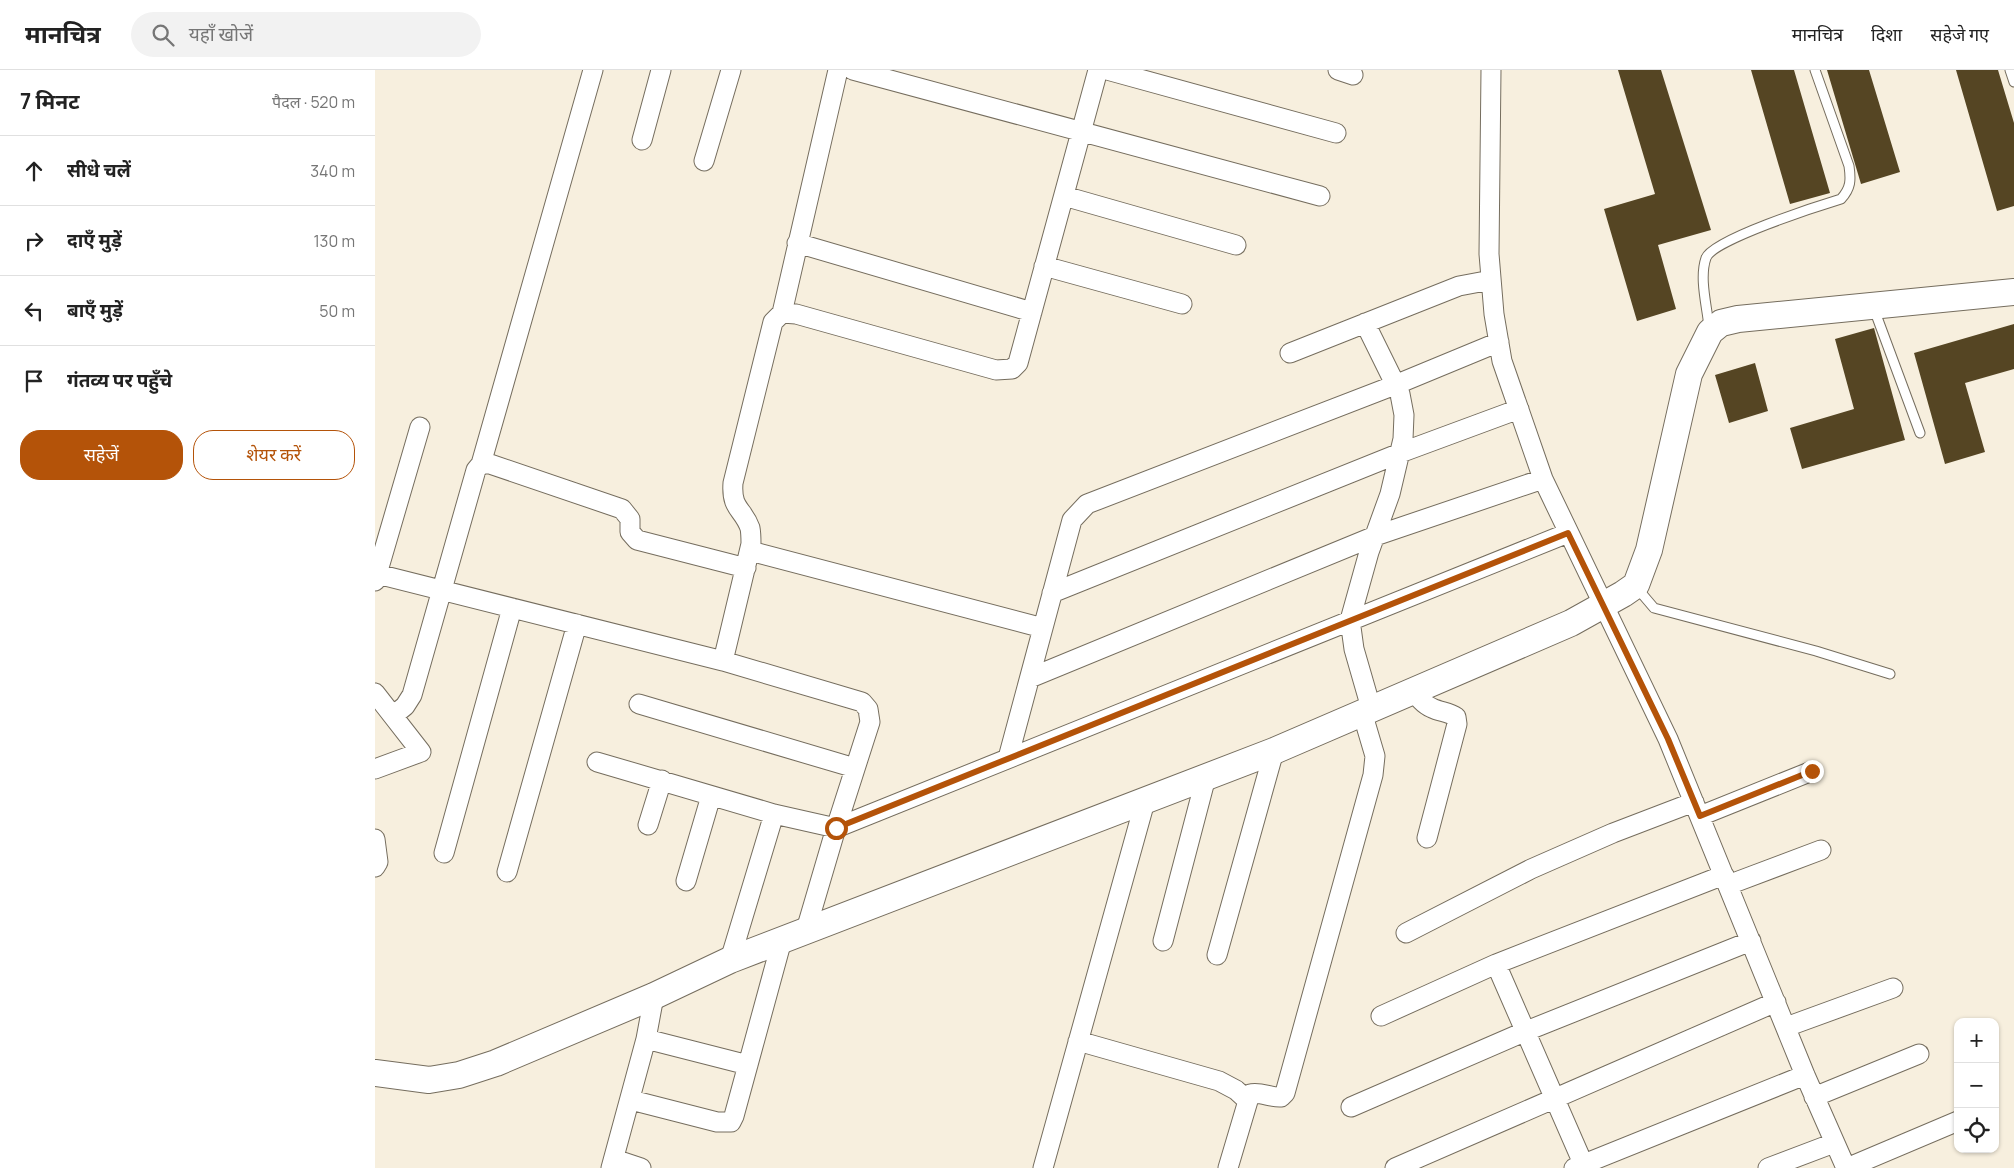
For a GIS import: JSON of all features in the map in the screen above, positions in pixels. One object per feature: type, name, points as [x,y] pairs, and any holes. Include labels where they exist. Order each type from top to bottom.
[{"type":"street","points":[[394,715],[405,706],[412,695],[476,470],[481,464],[593,70]]},
{"type":"street","points":[[642,140],[661,70]]},
{"type":"street","points":[[704,162],[731,70]]},
{"type":"street","points":[[723,661],[748,560],[750,527],[736,506],[732,495],[733,483],[773,322],[782,313],[838,70]]},
{"type":"street","points":[[853,70],[1082,130],[1320,196]]},
{"type":"street","points":[[782,313],[796,314],[996,370],[1005,371],[1012,369],[1017,363],[1099,70]]},
{"type":"street","points":[[1107,70],[1337,133]]},
{"type":"street","points":[[1491,70],[1489,254],[1502,361],[1543,478],[1668,739],[1834,1143],[1847,1168],[1954,1123]]},
{"type":"street","points":[[1064,196],[1236,245]]},
{"type":"street","points":[[797,243],[1031,312]]},
{"type":"street","points":[[1044,266],[1182,304]]},
{"type":"street","points":[[1290,353],[1459,286],[1491,280]]},
{"type":"street","points":[[375,1072],[429,1080],[459,1075],[496,1063],[654,996],[730,960],[1146,798],[1274,751],[1571,623],[1604,606],[1636,585],[1642,573],[1657,517],[1689,374],[1709,332],[1721,323],[1738,319],[2014,292]]},
{"type":"street","points":[[1228,1168],[1250,1094],[1255,1092],[1276,1098],[1281,1097],[1285,1093],[1373,775],[1375,756],[1354,649],[1351,620],[1375,536],[1390,494],[1399,453],[1404,415],[1395,385],[1365,323]]},
{"type":"street","points":[[1008,758],[1072,520],[1087,504],[1395,385],[1499,342]]},
{"type":"street","points":[[1052,594],[1399,453],[1519,409]]},
{"type":"street","points":[[419,427],[376,578],[443,591],[723,661],[862,702],[868,709],[870,722],[806,930]]},
{"type":"street","points":[[481,464],[490,464],[623,509],[630,519],[630,532],[637,540],[748,560],[1043,628]]},
{"type":"street","points":[[1030,678],[1375,536],[1543,478]]},
{"type":"street","points":[[597,762],[774,814],[836,828],[1568,533]]},
{"type":"street","points":[[443,853],[512,608]]},
{"type":"street","points":[[507,872],[577,624]]},
{"type":"street","points":[[1413,690],[1422,702],[1432,708],[1451,714],[1456,718],[1457,724],[1427,838]]},
{"type":"street","points":[[375,693],[421,752],[375,769]]},
{"type":"street","points":[[639,704],[855,768]]},
{"type":"street","points":[[1217,954],[1274,751]]},
{"type":"street","points":[[1406,933],[1531,869],[1613,833],[1697,809],[1812,771]]},
{"type":"street","points":[[1163,941],[1206,777]]},
{"type":"street","points":[[649,825],[662,780]]},
{"type":"street","points":[[686,881],[711,796]]},
{"type":"street","points":[[1043,1168],[1146,798]]},
{"type":"street","points":[[730,960],[774,814]]},
{"type":"street","points":[[375,839],[378,862],[375,867]]},
{"type":"street","points":[[1381,1016],[1496,964],[1726,880],[1821,850]]},
{"type":"street","points":[[631,1100],[717,1122],[731,1122],[781,940]]},
{"type":"street","points":[[1351,1107],[1525,1032],[1751,941]]},
{"type":"street","points":[[1496,964],[1581,1167],[1805,1075]]},
{"type":"street","points":[[1786,1027],[1893,988]]},
{"type":"street","points":[[641,1168],[612,1164],[631,1100],[654,996]]},
{"type":"street","points":[[1395,1168],[1776,1002]]},
{"type":"street","points":[[646,1039],[748,1065]]},
{"type":"street","points":[[1078,1041],[1219,1081],[1236,1090],[1247,1100]]},
{"type":"street","points":[[1814,1097],[1919,1054]]},
{"type":"street","points":[[1768,1168],[1834,1143]]},
{"type":"lane","points":[[1709,332],[1703,269],[1706,256],[1714,248],[1749,232],[1841,199],[1847,192],[1851,180],[1849,166],[1815,70]]},
{"type":"lane","points":[[2010,70],[2014,82]]},
{"type":"lane","points":[[1873,307],[1920,433]]},
{"type":"lane","points":[[1636,585],[1654,608],[1817,651],[1890,674]]},
{"type":"building","points":[[1618,70],[1661,70],[1711,230],[1658,245],[1676,309],[1637,321],[1604,209],[1655,194]]},
{"type":"building","points":[[1751,70],[1794,70],[1830,193],[1790,204]]},
{"type":"building","points":[[1827,70],[1869,70],[1900,172],[1861,184]]},
{"type":"building","points":[[1956,70],[1998,70],[2014,123],[2014,206],[1997,211]]},
{"type":"building","points":[[2014,324],[2014,369],[1965,383],[1985,452],[1945,464],[1914,353]]},
{"type":"building","points":[[1874,328],[1905,440],[1802,469],[1790,428],[1854,409],[1835,339]]},
{"type":"building","points":[[1755,363],[1768,411],[1729,423],[1715,375]]},
{"type":"route","points":[[836,828],[1568,533],[1668,739],[1700,816],[1812,771]]}]
